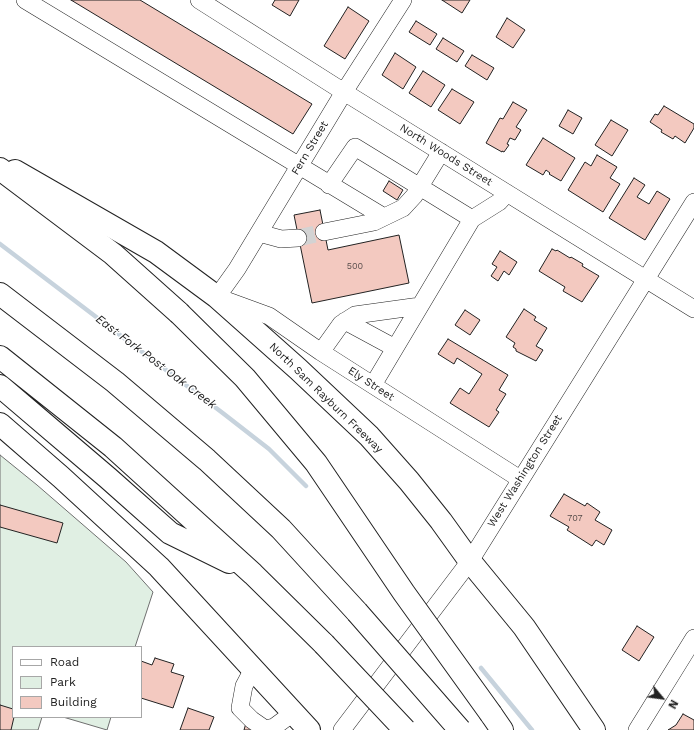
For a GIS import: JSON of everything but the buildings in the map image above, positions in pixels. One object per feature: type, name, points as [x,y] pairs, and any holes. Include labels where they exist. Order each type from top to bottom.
[{"type":"main road","name":"North Sam Rayburn Freeway","points":[[0,162],[156,252],[218,297],[298,369],[369,436],[409,481],[441,521],[469,560],[524,627],[594,730]]},
{"type":"main road","points":[[0,169],[113,254],[179,313],[244,378],[316,463],[422,618],[496,722]]},
{"type":"main road","points":[[0,294],[115,382],[208,460],[281,529],[357,612],[460,730]]},
{"type":"main road","points":[[0,357],[113,447],[253,574],[324,644],[405,730]]},
{"type":"main road","points":[[0,386],[170,533],[253,574]]},
{"type":"main road","points":[[0,424],[61,477],[159,567],[309,730]]},
{"type":"street","points":[[25,0],[384,218]]},
{"type":"street","name":"North Woods Street","points":[[199,0],[507,194],[694,309]]},
{"type":"street","name":"Fern Street","points":[[218,297],[259,233],[344,92],[403,0]]},
{"type":"street","points":[[329,185],[355,147],[472,219]]},
{"type":"street","points":[[324,232],[374,222],[403,208],[414,196],[441,152]]},
{"type":"street","points":[[373,386],[472,219],[499,202],[507,194]]},
{"type":"street","name":"West Washington Street","points":[[342,730],[469,560],[694,202]]},
{"type":"street","points":[[259,233],[281,239],[298,238]]},
{"type":"street","name":"Ely Street","points":[[218,297],[269,316],[373,386],[520,479]]},
{"type":"street","points":[[321,352],[341,324],[355,315],[420,306]]},
{"type":"street","points":[[345,321],[395,348]]},
{"type":"street","points":[[637,730],[694,638]]},
{"type":"street","points":[[252,669],[244,686],[240,708],[252,720],[265,729],[274,728],[293,713]]},
{"type":"green space","points":[[0,455],[126,562],[153,592],[135,646],[12,646],[12,718],[42,718],[38,730],[0,730]]},
{"type":"green space","points":[[66,718],[111,718],[107,730]]},
{"type":"waterway","name":"East Fork Post Oak Creek","points":[[0,244],[269,449],[306,486]]},
{"type":"waterway","name":"East Fork Post Oak Creek","points":[[481,668],[532,730]]},
{"type":"tunnel","points":[[298,238],[324,232]]}]
